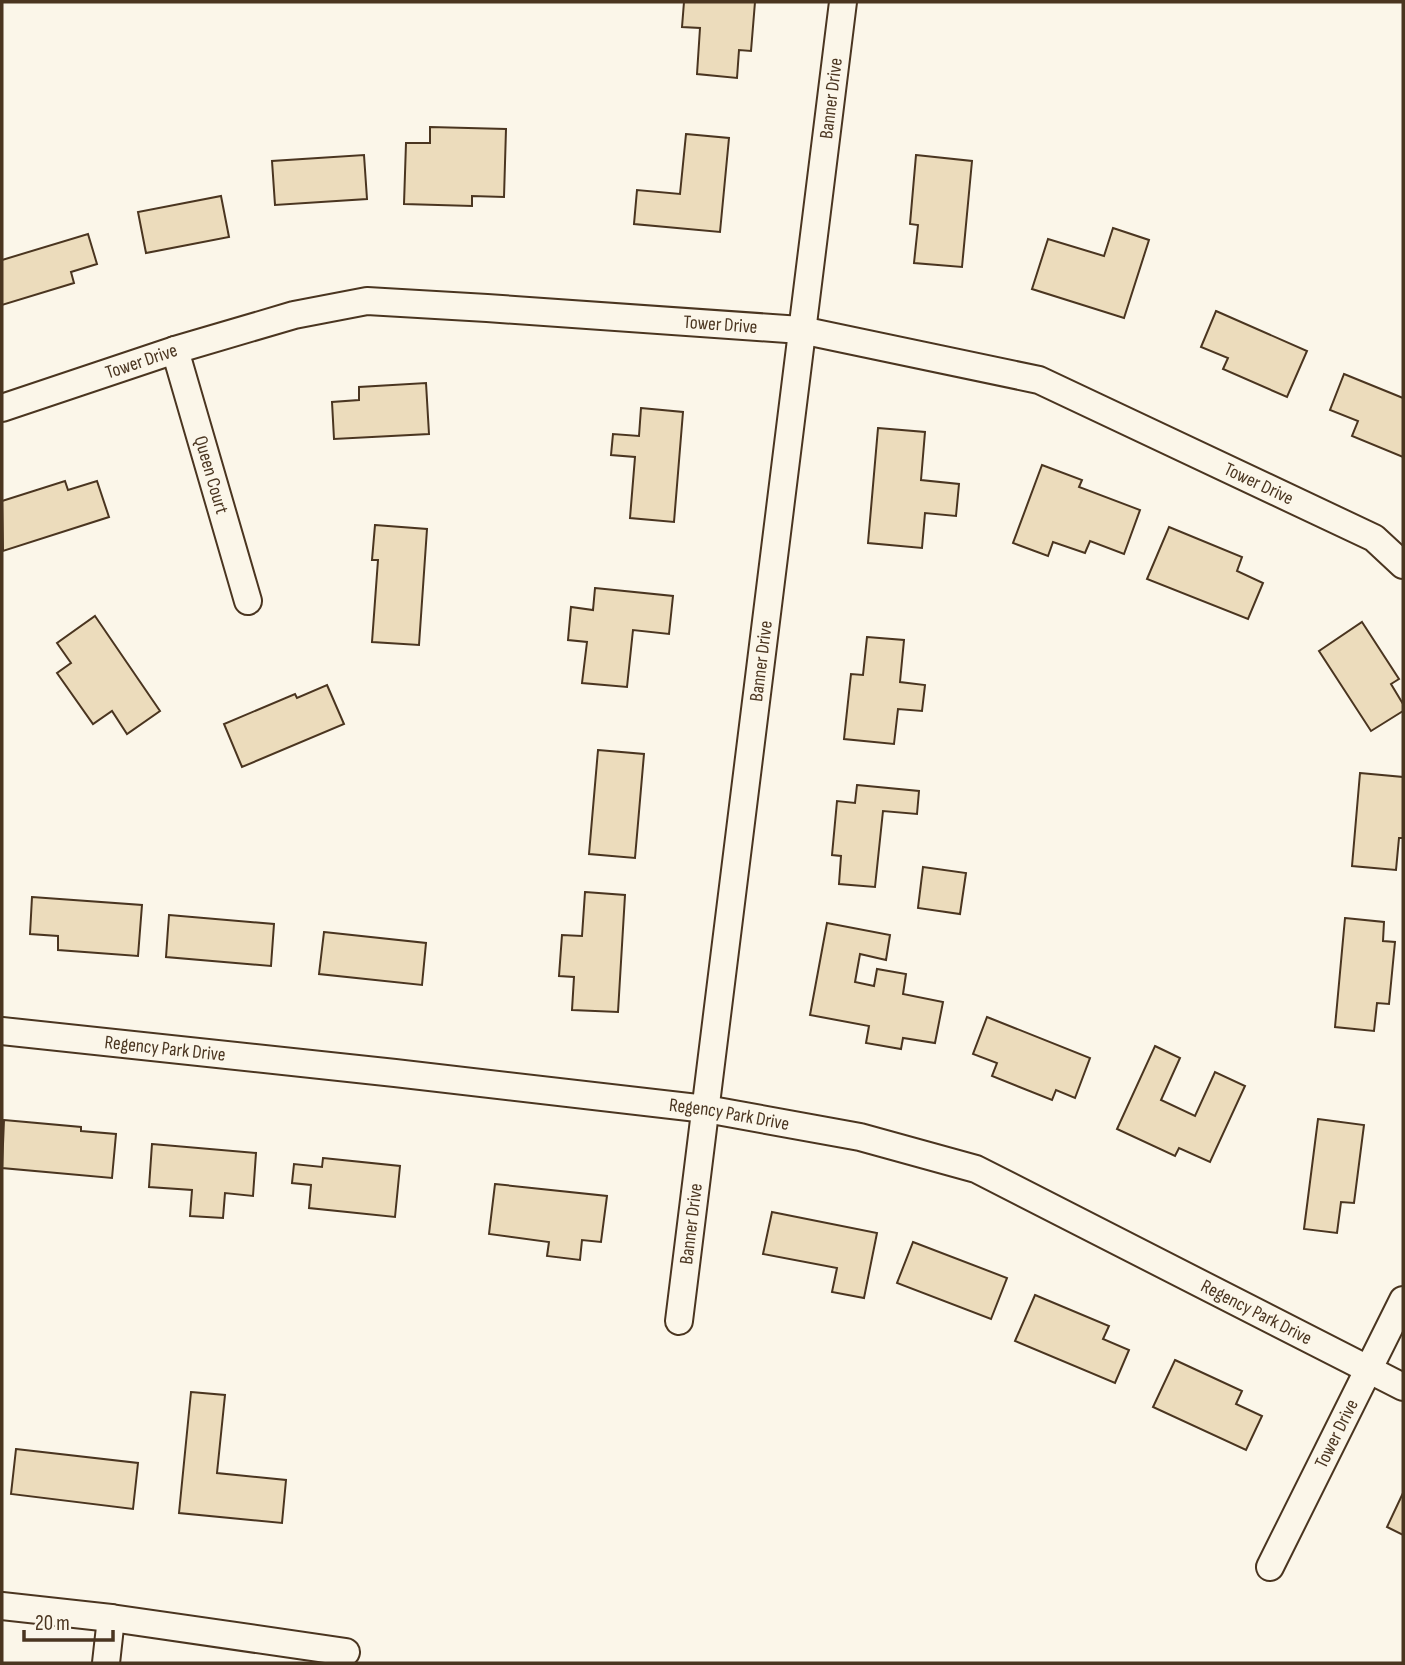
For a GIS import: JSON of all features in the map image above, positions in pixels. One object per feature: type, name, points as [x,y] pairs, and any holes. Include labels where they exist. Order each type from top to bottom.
[{"type":"street","name":"Banner Drive","points":[[679,1321],[842,2]]},
{"type":"street","name":"Tower Drive","points":[[2,408],[175,350],[294,315],[367,301],[801,330],[1039,380],[1374,538],[1403,565]]},
{"type":"street","name":"Queen Court","points":[[175,350],[248,601]]},
{"type":"street","name":"Regency Park Drive","points":[[2,1031],[706,1109],[860,1137],[976,1169],[1403,1387]]},
{"type":"street","name":"Tower Drive","points":[[1270,1567],[1403,1300]]},
{"type":"street","points":[[2,1606],[111,1618],[346,1652]]},
{"type":"street","points":[[106,1663],[111,1618]]},
{"type":"building","points":[[684,2],[755,2],[751,51],[739,50],[737,78],[697,74],[700,28],[682,27]]},
{"type":"building","points":[[430,127],[506,129],[504,197],[472,196],[472,206],[404,204],[406,143],[430,143]]},
{"type":"building","points":[[686,134],[729,138],[720,232],[634,224],[637,190],[680,194]]},
{"type":"building","points":[[364,155],[367,199],[275,205],[272,161]]},
{"type":"building","points":[[916,155],[972,161],[962,267],[914,263],[918,225],[910,224]]},
{"type":"building","points":[[221,196],[229,237],[146,253],[138,212]]},
{"type":"building","points":[[1113,228],[1149,240],[1124,318],[1032,289],[1048,239],[1104,256]]},
{"type":"building","points":[[88,234],[97,264],[71,272],[74,283],[2,305],[2,260]]},
{"type":"building","points":[[1216,311],[1307,351],[1287,397],[1223,369],[1228,358],[1201,347]]},
{"type":"building","points":[[1344,374],[1403,398],[1403,457],[1352,436],[1358,421],[1330,410]]},
{"type":"building","points":[[426,383],[429,434],[334,439],[332,402],[359,400],[359,387]]},
{"type":"building","points":[[641,408],[683,412],[674,522],[630,518],[635,457],[611,455],[613,434],[639,436]]},
{"type":"building","points":[[878,428],[925,432],[921,480],[959,484],[956,516],[925,513],[922,548],[868,543]]},
{"type":"building","points":[[1042,465],[1082,480],[1079,487],[1140,510],[1124,554],[1090,541],[1085,553],[1053,542],[1048,556],[1013,543]]},
{"type":"building","points":[[65,481],[68,490],[97,481],[109,517],[3,551],[2,501]]},
{"type":"building","points":[[375,525],[427,529],[419,645],[372,642],[378,560],[372,560]]},
{"type":"building","points":[[1169,527],[1242,557],[1237,571],[1263,583],[1248,619],[1147,579]]},
{"type":"building","points":[[595,588],[673,596],[669,634],[633,630],[627,687],[582,683],[587,642],[568,640],[571,607],[593,610]]},
{"type":"building","points":[[95,616],[160,711],[127,734],[112,711],[93,724],[57,673],[71,663],[57,643]]},
{"type":"building","points":[[1362,622],[1399,679],[1391,684],[1403,704],[1403,711],[1371,731],[1319,651]]},
{"type":"building","points":[[867,637],[904,640],[900,682],[925,685],[922,711],[898,709],[894,744],[844,739],[851,674],[863,675]]},
{"type":"building","points":[[327,685],[344,724],[242,767],[224,724],[295,694],[297,698]]},
{"type":"building","points":[[598,750],[644,754],[635,858],[589,854]]},
{"type":"building","points":[[1360,773],[1403,777],[1403,838],[1399,838],[1396,870],[1352,866]]},
{"type":"building","points":[[857,785],[919,791],[917,814],[883,811],[875,887],[839,884],[841,856],[832,855],[837,801],[855,803]]},
{"type":"building","points":[[923,867],[966,873],[960,914],[918,908]]},
{"type":"building","points":[[585,892],[625,895],[618,1012],[572,1010],[574,977],[559,976],[562,935],[582,936]]},
{"type":"building","points":[[32,897],[142,905],[138,956],[58,950],[58,936],[30,934]]},
{"type":"building","points":[[169,915],[274,924],[271,966],[166,957]]},
{"type":"building","points":[[1345,918],[1384,922],[1383,941],[1395,942],[1389,1004],[1377,1003],[1374,1031],[1335,1027]]},
{"type":"building","points":[[827,923],[890,935],[886,960],[860,954],[855,982],[874,986],[877,969],[906,974],[903,994],[943,1002],[935,1043],[903,1038],[901,1049],[866,1043],[869,1026],[810,1015]]},
{"type":"building","points":[[324,932],[426,943],[422,985],[319,974]]},
{"type":"building","points":[[987,1017],[1090,1058],[1075,1098],[1056,1090],[1052,1100],[992,1076],[997,1063],[973,1054]]},
{"type":"building","points":[[1155,1046],[1180,1058],[1161,1100],[1195,1116],[1215,1072],[1245,1086],[1210,1162],[1179,1148],[1175,1156],[1117,1129]]},
{"type":"building","points":[[1318,1119],[1364,1125],[1354,1203],[1341,1202],[1337,1233],[1304,1229]]},
{"type":"building","points":[[4,1120],[81,1127],[81,1131],[116,1134],[112,1178],[2,1168]]},
{"type":"building","points":[[152,1144],[256,1153],[253,1196],[225,1193],[223,1218],[190,1216],[192,1190],[149,1187]]},
{"type":"building","points":[[323,1158],[400,1166],[395,1217],[309,1208],[311,1185],[292,1183],[294,1164],[322,1167]]},
{"type":"building","points":[[495,1184],[607,1196],[601,1242],[582,1240],[580,1260],[547,1256],[549,1242],[489,1234]]},
{"type":"building","points":[[772,1212],[877,1233],[864,1298],[832,1292],[837,1268],[763,1254]]},
{"type":"building","points":[[913,1242],[1007,1278],[991,1319],[897,1283]]},
{"type":"building","points":[[1035,1295],[1109,1326],[1103,1339],[1129,1350],[1115,1383],[1015,1341]]},
{"type":"building","points":[[1175,1360],[1242,1391],[1236,1404],[1262,1416],[1246,1450],[1153,1407]]},
{"type":"building","points":[[191,1392],[225,1395],[217,1473],[286,1480],[282,1523],[179,1513]]},
{"type":"building","points":[[16,1449],[138,1463],[133,1509],[11,1494]]},
{"type":"building","points":[[1403,1493],[1403,1535],[1387,1527]]}]
